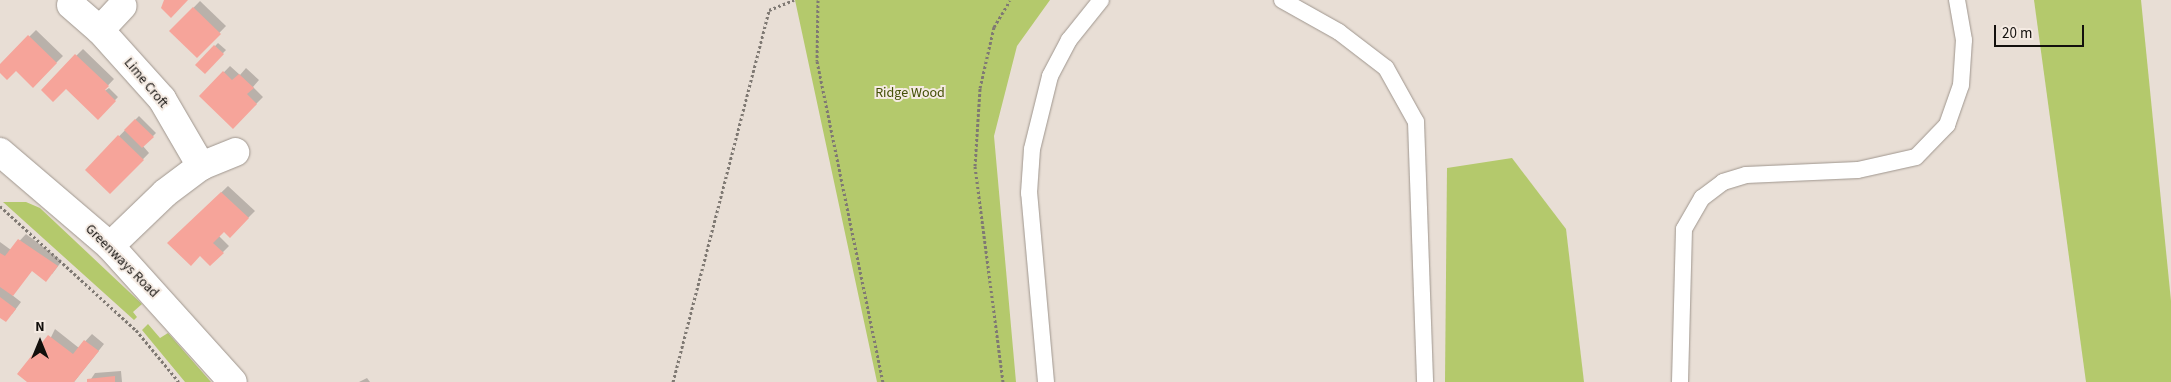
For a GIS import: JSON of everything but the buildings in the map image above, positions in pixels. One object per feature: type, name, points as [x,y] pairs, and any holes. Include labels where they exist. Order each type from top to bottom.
[{"type":"street","name":"Lime Croft","points":[[71,5],[111,13],[201,166]]},
{"type":"street","name":"Greenways Road","points":[[0,152],[110,246],[233,382]]},
{"type":"street","points":[[110,246],[165,193],[201,166],[235,152]]},
{"type":"lane","points":[[1046,382],[1029,193],[1032,149],[1050,76],[1069,40],[1101,0]]},
{"type":"lane","points":[[1282,0],[1339,32],[1386,68],[1416,122],[1425,382]]},
{"type":"lane","points":[[1680,382],[1684,229],[1702,198],[1723,182],[1746,175],[1858,170],[1916,157],[1947,125],[1960,85],[1964,40],[1957,0]]},
{"type":"path","points":[[673,382],[769,10],[794,0]]},
{"type":"path","points":[[818,0],[817,61],[883,382]]},
{"type":"path","points":[[1003,382],[975,166],[980,88],[994,27],[1010,0]]},
{"type":"path","points":[[0,206],[136,330],[179,382]]},
{"type":"green space","name":"Ridge Wood","points":[[795,0],[1050,0],[1017,46],[994,136],[1016,382],[877,382]]},
{"type":"green space","points":[[2034,0],[2141,0],[2171,301],[2171,382],[2086,382]]},
{"type":"green space","points":[[1512,158],[1566,229],[1584,382],[1445,382],[1447,168]]},
{"type":"green space","points":[[3,202],[26,202],[40,208],[142,304],[133,312],[137,317],[134,320]]},
{"type":"green space","points":[[148,324],[160,338],[168,333],[211,382],[185,382],[142,330]]}]
